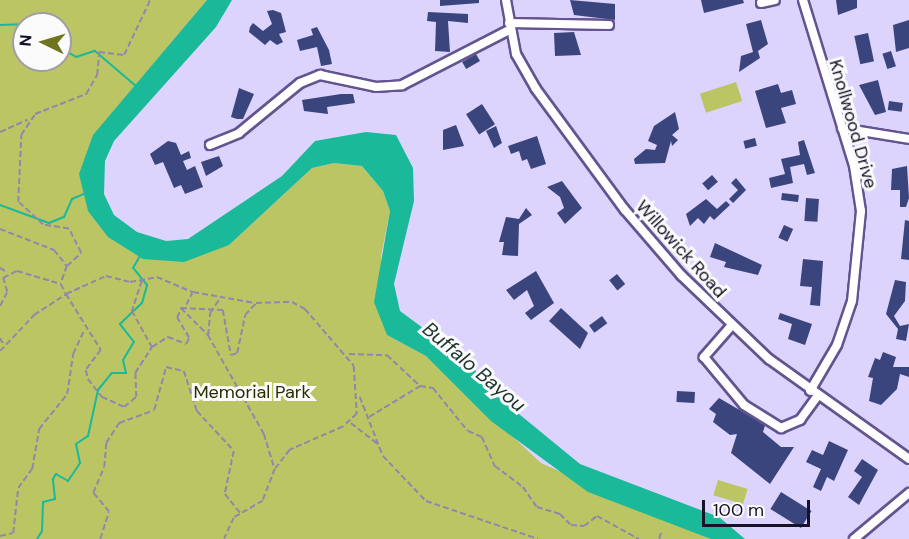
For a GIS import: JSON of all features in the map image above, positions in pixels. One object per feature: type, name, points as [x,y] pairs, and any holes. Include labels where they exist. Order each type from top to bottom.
[{"type":"street","name":"Willowick Road","points":[[506,0],[509,27],[516,54],[567,134],[626,211],[732,326],[817,397],[909,459]]},
{"type":"street","points":[[761,3],[775,0]]},
{"type":"street","name":"Knollwood Drive","points":[[803,0],[842,128],[861,211],[860,262],[837,345],[810,391]]},
{"type":"street","points":[[210,145],[252,124],[300,83],[320,75],[376,87],[402,85],[509,27],[609,26]]},
{"type":"street","points":[[842,128],[909,139]]},
{"type":"street","points":[[732,326],[704,357],[739,400],[781,428],[800,420],[817,397]]},
{"type":"street","points":[[854,539],[909,493]]},
{"type":"path","points":[[0,132],[86,94],[97,75],[99,52],[124,55],[150,0]]},
{"type":"path","points":[[28,119],[18,158],[18,202],[42,225],[69,229],[81,253],[67,266],[61,284]]},
{"type":"path","points":[[0,230],[54,250],[67,266]]},
{"type":"path","points":[[0,268],[8,272],[38,273],[61,284],[85,329],[101,350],[86,370],[95,390],[115,405],[132,404],[135,373],[152,347],[168,337],[186,344],[185,326],[177,318],[181,308],[193,292]]},
{"type":"path","points":[[0,306],[6,301],[8,272]]},
{"type":"path","points":[[0,351],[34,315],[66,294],[106,276],[142,280],[158,277],[193,292],[220,298],[256,303],[298,304],[348,355],[360,396],[383,456],[438,509],[480,516],[538,539]]},
{"type":"path","points":[[142,280],[132,311],[152,347]]},
{"type":"path","points":[[208,335],[210,312],[220,298]]},
{"type":"path","points":[[185,305],[210,312],[223,310],[231,355],[237,353],[245,315],[256,303]]},
{"type":"path","points":[[181,308],[208,335],[264,434],[275,468]]},
{"type":"path","points":[[0,536],[13,533],[18,488],[32,469],[39,429],[68,394],[73,354],[85,329]]},
{"type":"path","points":[[0,338],[4,345]]},
{"type":"path","points":[[348,355],[387,355],[420,386],[433,388],[462,417],[468,430],[482,437],[495,466],[523,487],[537,507],[560,514],[572,525],[584,526],[597,516],[639,539]]},
{"type":"path","points":[[100,539],[109,512],[93,493],[104,467],[106,443],[119,423],[154,410],[166,367],[184,371],[197,411],[234,451],[225,494],[241,515]]},
{"type":"path","points":[[369,417],[420,386]]},
{"type":"path","points":[[351,422],[360,396]]},
{"type":"path","points":[[224,539],[228,525],[262,501],[275,468],[306,439],[351,422]]},
{"type":"path","points":[[351,422],[379,444]]},
{"type":"path","points":[[659,539],[661,532]]},
{"type":"green space","name":"Memorial Park","points":[[0,0],[207,0],[93,136],[108,237],[229,245],[312,168],[334,163],[362,166],[383,191],[390,211],[381,256],[387,335],[426,356],[541,463],[711,539],[0,539]]},
{"type":"green space","points":[[736,82],[742,101],[706,113],[700,94]]},
{"type":"green space","points":[[718,480],[748,489],[743,504],[713,495]]},
{"type":"shaded area","points":[[207,0],[232,0],[216,27],[114,141],[105,161],[104,194],[114,215],[137,232],[166,241],[188,239],[282,176],[315,141],[366,132],[396,135],[413,168],[414,201],[394,284],[400,311],[469,362],[492,392],[580,464],[719,517],[745,539],[711,539],[588,492],[491,421],[426,356],[387,335],[374,302],[390,211],[383,191],[362,166],[334,163],[312,168],[229,245],[184,262],[143,259],[108,237],[88,211],[79,174],[93,135]]},
{"type":"building","points":[[440,0],[479,0],[479,3],[440,6]]},
{"type":"building","points":[[570,0],[615,4],[615,20],[574,15]]},
{"type":"building","points":[[701,0],[743,0],[744,3],[704,13]]},
{"type":"building","points":[[836,0],[857,0],[857,8],[838,15]]},
{"type":"building","points":[[273,10],[281,13],[286,32],[279,34],[283,42],[277,45],[270,40],[265,45],[249,32],[250,27],[253,23],[263,31],[272,24],[267,11]]},
{"type":"building","points":[[428,12],[468,14],[468,23],[448,21],[450,52],[435,51],[436,22],[427,21]]},
{"type":"building","points":[[761,20],[768,44],[758,51],[760,58],[739,72],[741,56],[753,52],[746,24]]},
{"type":"building","points":[[909,20],[909,48],[896,52],[893,25]]},
{"type":"building","points":[[317,27],[329,50],[332,64],[321,66],[317,47],[300,51],[297,40],[313,35],[311,29]]},
{"type":"building","points":[[574,32],[581,55],[555,56],[554,33]]},
{"type":"building","points":[[868,33],[874,61],[860,64],[854,36]]},
{"type":"building","points":[[891,51],[896,66],[887,69],[882,54]]},
{"type":"building","points":[[476,54],[480,61],[466,69],[462,62]]},
{"type":"building","points":[[878,80],[886,112],[875,115],[859,85]]},
{"type":"building","points":[[778,84],[781,93],[792,90],[796,104],[781,108],[786,123],[766,128],[755,91]]},
{"type":"building","points":[[239,88],[254,94],[243,119],[231,117]]},
{"type":"building","points":[[353,94],[355,103],[327,107],[328,114],[304,111],[302,100]]},
{"type":"building","points":[[889,101],[903,103],[902,112],[888,110]]},
{"type":"building","points":[[482,104],[495,124],[479,134],[466,114]]},
{"type":"building","points":[[675,112],[679,129],[672,135],[678,140],[672,146],[671,141],[665,163],[635,164],[634,159],[646,149],[655,150],[657,145],[648,141],[654,126]]},
{"type":"building","points":[[456,125],[464,146],[443,150],[443,130]]},
{"type":"building","points":[[496,126],[502,143],[494,148],[486,131]]},
{"type":"building","points":[[537,136],[546,164],[531,169],[527,159],[522,161],[519,151],[511,154],[508,146]]},
{"type":"building","points":[[755,138],[757,146],[745,149],[743,141]]},
{"type":"building","points":[[804,140],[815,173],[807,175],[804,164],[790,167],[793,183],[771,188],[769,178],[785,174],[781,159],[800,155],[798,142]]},
{"type":"building","points":[[168,141],[176,143],[181,155],[189,151],[191,158],[183,161],[187,170],[195,166],[203,187],[185,194],[181,185],[174,188],[163,162],[155,165],[150,154]]},
{"type":"building","points":[[219,156],[223,166],[206,176],[201,162]]},
{"type":"building","points":[[907,166],[909,198],[906,207],[900,207],[900,190],[891,190],[892,169]]},
{"type":"building","points":[[712,175],[718,182],[708,190],[702,184]]},
{"type":"building","points":[[736,178],[746,190],[733,203],[729,199],[738,190],[731,183]]},
{"type":"building","points":[[562,181],[582,208],[565,224],[557,213],[564,208],[560,197],[547,187]]},
{"type":"building","points":[[782,193],[799,195],[798,202],[781,200]]},
{"type":"building","points":[[806,198],[819,199],[817,222],[804,221]]},
{"type":"building","points":[[706,199],[717,209],[726,201],[730,205],[714,220],[710,216],[704,224],[698,218],[690,226],[686,214]]},
{"type":"building","points":[[526,208],[532,215],[519,224],[518,256],[502,255],[504,242],[499,242],[506,217],[519,219]]},
{"type":"building","points":[[905,220],[909,221],[909,260],[901,259]]},
{"type":"building","points":[[784,225],[793,229],[787,242],[778,238]]},
{"type":"building","points":[[715,243],[762,265],[758,275],[724,267],[726,262],[710,257]]},
{"type":"building","points":[[803,259],[823,261],[820,306],[810,305],[812,287],[800,286]]},
{"type":"building","points":[[536,271],[554,303],[531,320],[525,313],[534,306],[527,290],[514,300],[506,290]]},
{"type":"building","points":[[617,274],[625,284],[617,290],[609,280]]},
{"type":"building","points":[[895,280],[906,282],[905,301],[894,316],[900,326],[909,324],[906,341],[896,339],[898,329],[886,314]]},
{"type":"building","points":[[561,308],[588,333],[580,349],[549,321]]},
{"type":"building","points":[[780,313],[812,324],[805,345],[788,339],[792,324],[778,319]]},
{"type":"building","points":[[602,316],[607,323],[594,333],[589,325]]},
{"type":"building","points":[[883,352],[896,357],[893,367],[909,367],[909,377],[900,374],[897,389],[881,405],[869,401],[873,378],[868,377],[875,358],[880,360]]},
{"type":"building","points":[[677,391],[695,392],[694,403],[676,402]]},
{"type":"building","points":[[719,398],[755,419],[767,419],[763,432],[781,447],[794,447],[770,484],[731,453],[737,434],[730,435],[713,422],[716,414],[709,409]]},
{"type":"building","points":[[829,441],[848,450],[834,481],[827,477],[821,491],[813,487],[821,469],[806,462],[812,450],[823,455]]},
{"type":"building","points":[[862,459],[878,470],[859,505],[848,497],[862,477],[854,471]]},
{"type":"building","points":[[781,492],[812,511],[801,528],[770,509]]},
{"type":"waterway","points":[[0,25],[12,25]]},
{"type":"waterway","points":[[72,55],[76,57],[95,51],[137,87]]},
{"type":"waterway","points":[[0,205],[49,223],[64,217],[72,199],[86,193]]},
{"type":"waterway","points":[[37,539],[42,531],[43,502],[55,499],[53,479],[56,474],[68,481],[80,463],[76,444],[88,436],[98,390],[112,373],[126,373],[123,360],[134,342],[120,324],[142,303],[147,285],[133,268],[140,256]]},
{"type":"water label","name":"Buffalo Bayou","points":[[474,367]]}]
